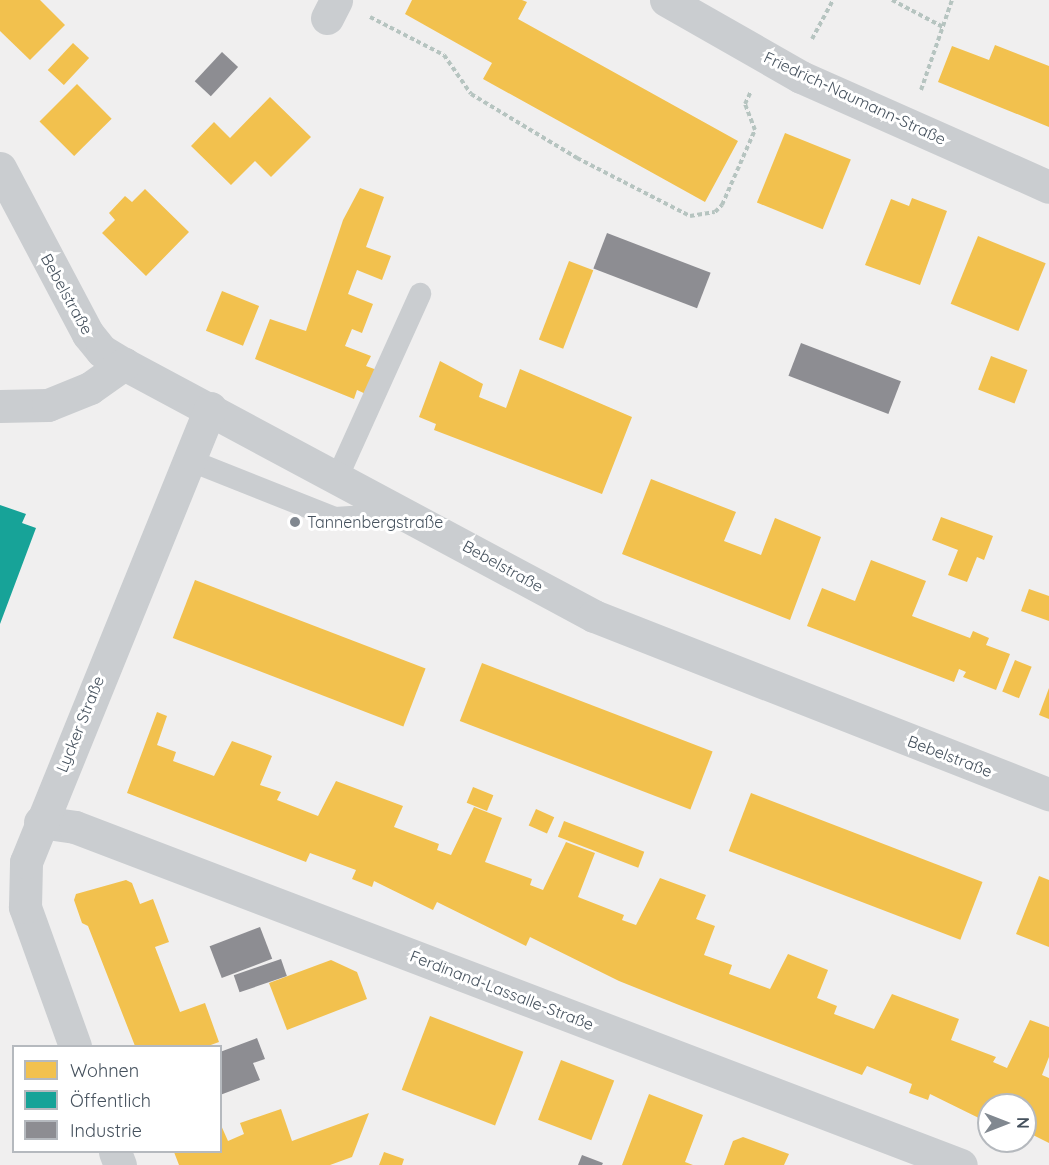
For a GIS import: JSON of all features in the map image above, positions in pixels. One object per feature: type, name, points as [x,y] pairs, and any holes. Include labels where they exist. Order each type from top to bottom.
[{"type":"street","name":"Friedrich-Naumann-Straße","points":[[666,0],[767,58],[906,124],[1049,187]]},
{"type":"street","name":"Bebelstraße","points":[[0,168],[88,334],[102,351],[392,505],[594,616],[1049,794]]},
{"type":"street","points":[[0,406],[48,405],[90,388],[124,364]]},
{"type":"street","name":"Lycker Straße","points":[[74,1045],[25,907],[13,862],[40,822],[210,408]]},
{"type":"street","name":"Ferdinand-Lassalle-Straße","points":[[40,822],[75,827],[961,1165]]},
{"type":"lane","points":[[338,476],[420,294]]},
{"type":"lane","points":[[189,460],[335,518],[362,516],[392,505]]},
{"type":"path","points":[[892,0],[943,27]]},
{"type":"path","points":[[906,124],[952,0]]},
{"type":"path","points":[[366,15],[444,55],[471,94],[578,158],[690,216],[715,212],[722,205],[755,130],[745,104],[767,58]]},
{"type":"building: Wohnen","points":[[0,0],[40,0],[65,25],[30,60],[0,31]]},
{"type":"building: Wohnen","points":[[412,0],[522,0],[527,2],[518,19],[738,141],[705,202],[483,79],[492,63],[405,14]]},
{"type":"building: Wohnen","points":[[73,43],[89,58],[64,85],[48,70]]},
{"type":"building: Wohnen","points":[[995,45],[1049,66],[1049,127],[938,82],[952,46],[989,60]]},
{"type":"building: Wohnen","points":[[77,84],[112,119],[74,156],[40,121]]},
{"type":"building: Wohnen","points":[[270,97],[311,137],[271,177],[255,161],[231,185],[191,146],[214,122],[230,138]]},
{"type":"building: Wohnen","points":[[785,133],[851,160],[823,229],[757,203]]},
{"type":"building: Wohnen","points":[[360,188],[384,197],[366,247],[391,256],[382,280],[357,270],[348,294],[373,304],[362,333],[352,329],[345,346],[371,356],[366,366],[377,370],[368,395],[357,390],[354,399],[255,359],[270,319],[306,331],[343,220]]},
{"type":"building: Wohnen","points":[[145,189],[189,232],[146,276],[102,233],[115,220],[109,213],[125,196],[132,202]]},
{"type":"building: Wohnen","points":[[912,198],[947,211],[920,285],[865,265],[891,199],[909,206]]},
{"type":"building: Wohnen","points":[[978,236],[1046,263],[1018,331],[951,304]]},
{"type":"building: Wohnen","points":[[569,261],[593,270],[563,349],[539,339]]},
{"type":"building: Wohnen","points":[[222,291],[259,306],[243,346],[206,331]]},
{"type":"building: Wohnen","points":[[991,356],[1027,370],[1015,404],[978,390]]},
{"type":"building: Wohnen","points":[[440,361],[483,384],[479,397],[506,408],[520,369],[632,417],[602,494],[434,430],[436,424],[419,417]]},
{"type":"building: Wohnen","points":[[651,479],[736,512],[724,541],[761,555],[775,518],[821,537],[790,620],[622,554]]},
{"type":"building: Wohnen","points":[[941,517],[993,536],[984,560],[977,557],[967,582],[948,575],[958,550],[932,540]]},
{"type":"building: Wohnen","points":[[871,560],[926,581],[912,616],[970,638],[973,631],[989,638],[986,645],[1010,654],[996,690],[963,677],[966,672],[959,669],[954,682],[807,626],[822,588],[855,601]]},
{"type":"building: Wohnen","points":[[195,580],[426,669],[403,726],[173,638]]},
{"type":"building: Wohnen","points":[[1029,589],[1049,596],[1049,621],[1021,611]]},
{"type":"building: Wohnen","points":[[1015,660],[1032,667],[1019,698],[1002,692]]},
{"type":"building: Wohnen","points":[[482,663],[713,752],[690,809],[460,721]]},
{"type":"building: Wohnen","points":[[1049,688],[1049,719],[1039,715]]},
{"type":"building: Wohnen","points":[[157,712],[167,716],[157,745],[176,752],[173,761],[214,776],[232,741],[262,752],[272,756],[260,785],[281,792],[277,800],[318,816],[336,781],[403,806],[394,827],[439,844],[437,850],[451,855],[474,807],[502,818],[485,862],[532,879],[530,885],[543,890],[566,842],[595,853],[578,897],[624,915],[622,920],[636,925],[660,878],[706,895],[696,919],[715,926],[704,955],[732,965],[729,974],[770,989],[788,954],[828,970],[817,998],[837,1006],[834,1014],[874,1029],[892,994],[959,1019],[951,1040],[996,1057],[993,1062],[1007,1068],[1030,1020],[1049,1027],[1049,1057],[1042,1075],[1049,1078],[1049,1143],[1037,1137],[1037,1093],[977,1093],[977,1117],[930,1094],[928,1100],[909,1093],[912,1084],[867,1066],[862,1075],[619,981],[530,937],[526,946],[437,902],[433,910],[374,881],[372,887],[352,879],[356,870],[310,853],[306,862],[127,793]]},
{"type":"building: Wohnen","points":[[473,787],[493,795],[487,811],[467,803]]},
{"type":"building: Wohnen","points":[[751,793],[983,882],[960,940],[729,851]]},
{"type":"building: Wohnen","points":[[536,809],[554,817],[547,834],[529,825]]},
{"type":"building: Wohnen","points":[[564,821],[644,852],[638,868],[558,837]]},
{"type":"building: Wohnen","points":[[1039,876],[1049,880],[1049,947],[1016,934]]},
{"type":"building: Wohnen","points":[[126,880],[132,883],[140,904],[153,899],[169,942],[155,947],[180,1012],[205,1003],[219,1042],[211,1045],[135,1045],[88,926],[82,923],[74,900],[76,894]]},
{"type":"building: Wohnen","points":[[331,960],[357,972],[367,999],[287,1030],[269,983]]},
{"type":"building: Wohnen","points":[[430,1016],[523,1052],[495,1126],[402,1090]]},
{"type":"building: Wohnen","points":[[561,1060],[614,1080],[591,1140],[538,1120]]},
{"type":"building: Wohnen","points":[[649,1094],[703,1115],[685,1162],[693,1165],[622,1165]]},
{"type":"building: Wohnen","points":[[281,1109],[292,1141],[369,1113],[352,1157],[330,1165],[179,1165],[174,1153],[222,1153],[222,1128],[228,1141],[244,1134],[240,1123]]},
{"type":"building: Wohnen","points":[[743,1137],[789,1154],[784,1165],[724,1165],[733,1141]]},
{"type":"building: Wohnen","points":[[384,1152],[404,1159],[402,1165],[379,1165]]},
{"type":"building: Öffentlich","points":[[0,505],[26,514],[22,523],[36,528],[0,624]]},
{"type":"building: Industrie","points":[[222,52],[238,67],[211,96],[195,81]]},
{"type":"building: Industrie","points":[[607,233],[711,273],[697,308],[593,268]]},
{"type":"building: Industrie","points":[[801,343],[901,381],[888,414],[788,376]]},
{"type":"building: Industrie","points":[[260,927],[272,959],[222,978],[210,946]]},
{"type":"building: Industrie","points":[[281,959],[287,976],[240,992],[234,975]]},
{"type":"building: Industrie","points":[[257,1038],[265,1059],[253,1063],[260,1080],[222,1094],[222,1051]]},
{"type":"building: Industrie","points":[[582,1155],[603,1163],[602,1165],[578,1165]]},
{"type":"place","name":"Tannenbergstraße","points":[[295,522]]}]
